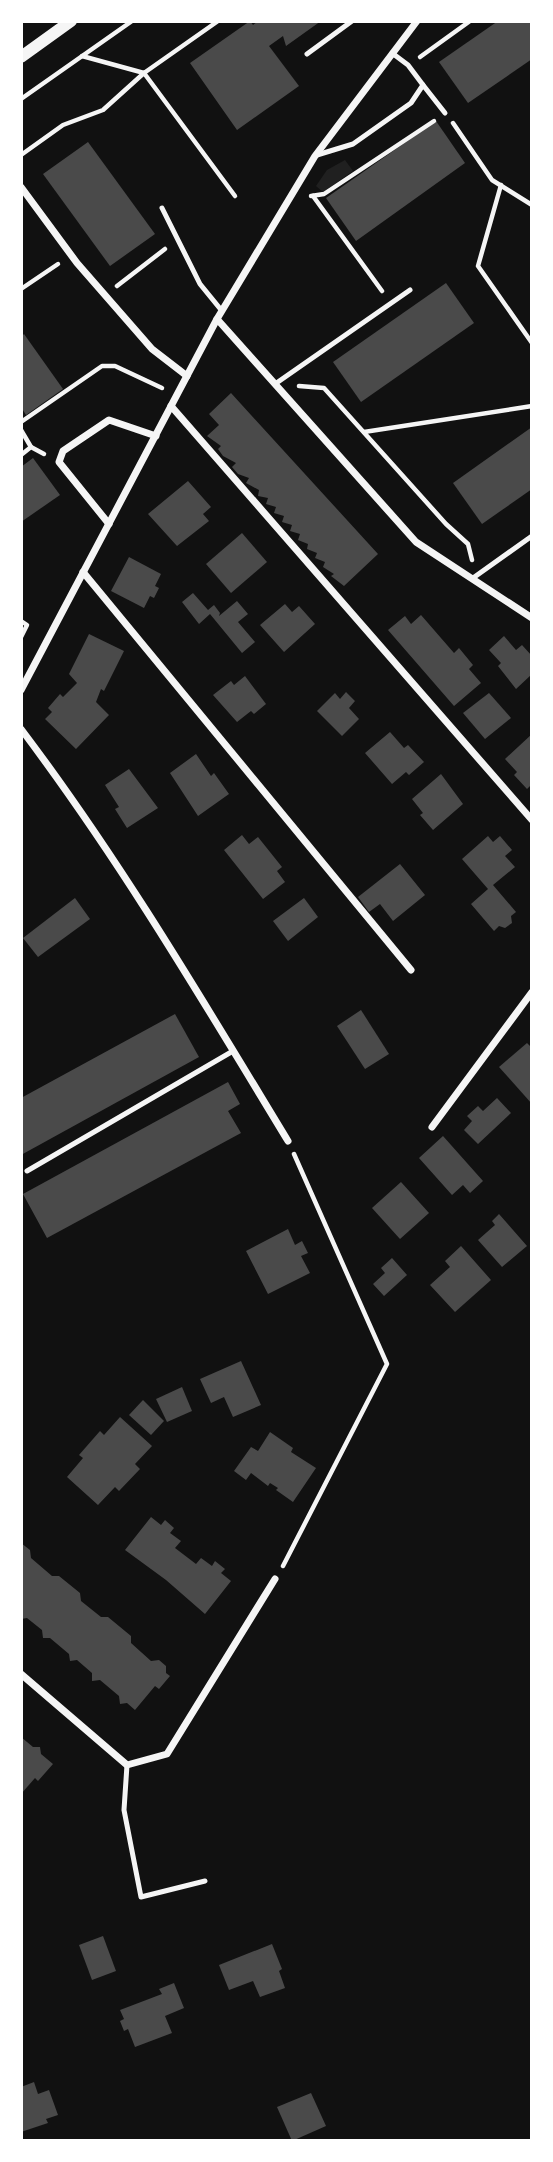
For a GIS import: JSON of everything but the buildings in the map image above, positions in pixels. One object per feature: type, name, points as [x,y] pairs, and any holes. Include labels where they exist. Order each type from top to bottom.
[{"type":"street","points":[[21,57],[71,21]]},
{"type":"street","points":[[21,690],[222,311],[314,156],[417,21]]},
{"type":"street","points":[[21,187],[105,296],[152,349],[187,376]]},
{"type":"street","points":[[217,320],[416,542],[532,618]]},
{"type":"street","points":[[171,406],[532,820]]},
{"type":"street","points":[[109,524],[59,462],[63,451],[109,420],[156,436]]},
{"type":"street","points":[[83,572],[411,970]]},
{"type":"street","points":[[21,729],[115,859],[288,1140]]},
{"type":"street","points":[[432,1127],[532,992]]},
{"type":"street","points":[[21,1674],[127,1765],[167,1754],[275,1579]]},
{"type":"lane","points":[[307,54],[352,21]]},
{"type":"lane","points":[[392,53],[408,65],[445,113]]},
{"type":"lane","points":[[314,156],[353,144],[411,103],[423,85]]},
{"type":"lane","points":[[162,208],[200,284],[222,311]]},
{"type":"lane","points":[[275,384],[410,290]]},
{"type":"lane","points":[[473,578],[532,536]]},
{"type":"lane","points":[[27,1171],[233,1051]]},
{"type":"lane","points":[[127,1765],[124,1810],[141,1896],[205,1881]]},
{"type":"path","points":[[21,99],[132,21]]},
{"type":"path","points":[[21,155],[63,125],[103,110],[144,73],[218,21]]},
{"type":"path","points":[[408,65],[470,21]]},
{"type":"path","points":[[82,56],[144,73],[235,196]]},
{"type":"path","points":[[372,276],[310,197],[324,194],[445,113],[492,180],[532,205]]},
{"type":"path","points":[[501,185],[478,266],[532,343]]},
{"type":"path","points":[[105,296],[178,239]]},
{"type":"path","points":[[21,289],[71,255]]},
{"type":"path","points":[[21,422],[102,366],[115,366],[177,395]]},
{"type":"path","points":[[275,384],[324,388],[446,524],[468,544],[473,578]]},
{"type":"path","points":[[364,432],[532,406]]},
{"type":"path","points":[[21,430],[32,447],[59,462]]},
{"type":"path","points":[[21,455],[32,447]]},
{"type":"path","points":[[21,621],[27,625],[21,637]]},
{"type":"path","points":[[275,1579],[387,1364],[288,1140]]},
{"type":"shaded area","points":[[345,160],[353,171],[323,192],[316,186],[327,170]]}]
